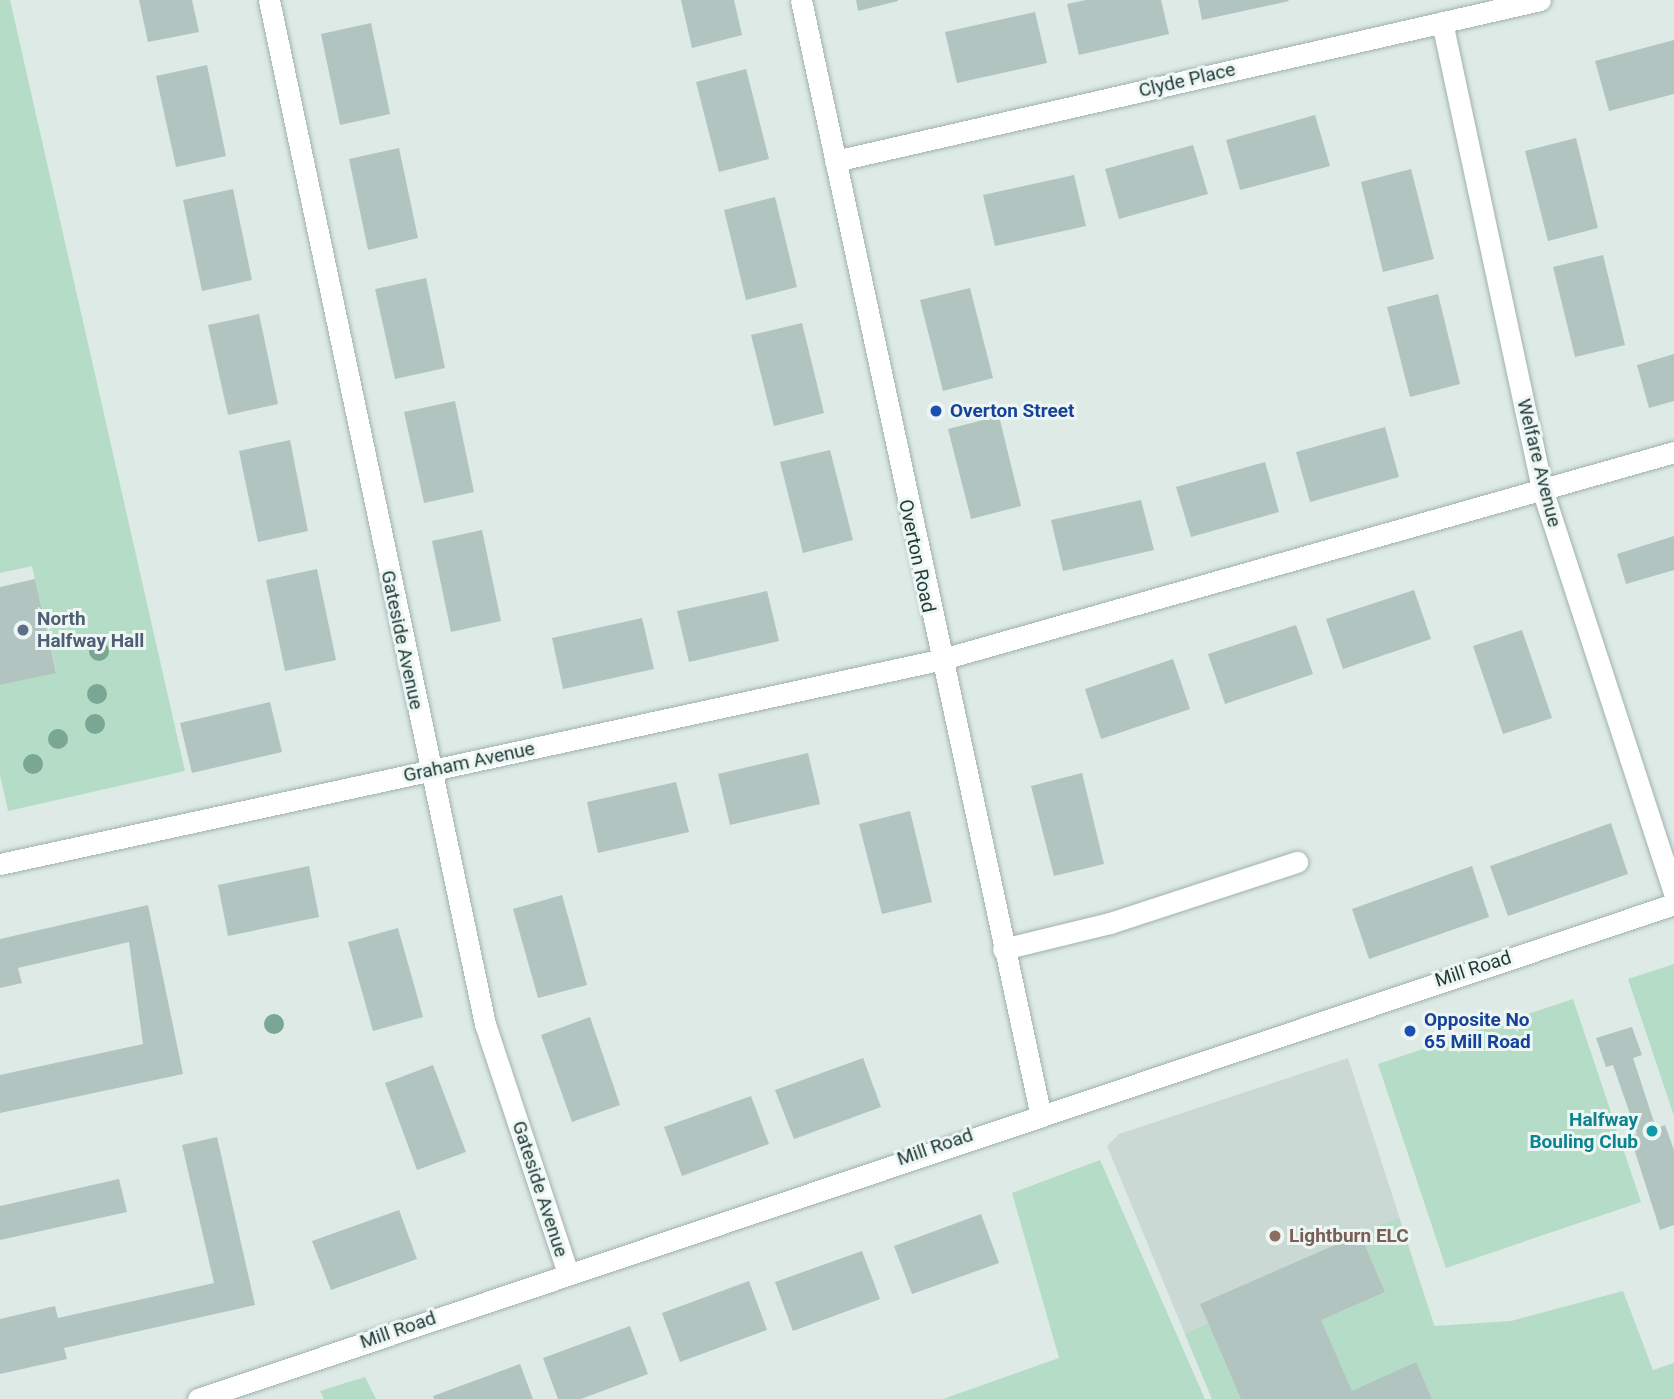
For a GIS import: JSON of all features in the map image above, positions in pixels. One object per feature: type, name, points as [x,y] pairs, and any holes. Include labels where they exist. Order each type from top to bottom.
[{"type":"street","name":"Gateside Avenue","points":[[269,0],[429,771],[485,1024],[567,1271]]},
{"type":"street","name":"Overton Road","points":[[800,0],[939,660],[1040,1112]]},
{"type":"street","name":"Clyde Place","points":[[835,161],[1540,0]]},
{"type":"street","name":"Welfare Avenue","points":[[1443,22],[1542,489],[1674,893]]},
{"type":"street","points":[[939,660],[1674,452]]},
{"type":"street","name":"Graham Avenue","points":[[0,864],[939,660]]},
{"type":"street","points":[[1003,949],[1110,923],[1297,862]]},
{"type":"street","name":"Mill Road","points":[[198,1399],[567,1271],[1040,1112],[1674,904]]},
{"type":"shaded area","name":"Lightburn ELC","points":[[1348,1058],[1458,1399],[1212,1399],[1107,1146],[1119,1134]]},
{"type":"green space","points":[[0,0],[10,0],[185,771],[8,811],[0,775],[0,685],[56,672],[32,566],[0,573]]},
{"type":"green space","points":[[1674,964],[1674,1116],[1628,979]]},
{"type":"green space","points":[[1573,999],[1641,1202],[1446,1268],[1378,1064]]},
{"type":"green space","points":[[1100,1160],[1205,1399],[943,1399],[1059,1358],[1012,1193]]},
{"type":"green space","points":[[1399,1218],[1434,1326],[1511,1321],[1623,1291],[1653,1370],[1674,1363],[1674,1399],[1432,1399],[1416,1363],[1352,1391],[1321,1320],[1385,1292],[1360,1234]]},
{"type":"green space","points":[[1208,1323],[1241,1399],[1212,1399],[1185,1334]]},
{"type":"green space","points":[[365,1377],[376,1399],[324,1399],[320,1391]]},
{"type":"building","points":[[139,0],[192,0],[199,32],[148,42]]},
{"type":"building","points":[[681,0],[734,0],[742,35],[692,48]]},
{"type":"building","points":[[856,0],[898,0],[898,1],[858,11]]},
{"type":"building","points":[[1086,0],[1161,0],[1169,34],[1079,55],[1067,4]]},
{"type":"building","points":[[1198,0],[1288,0],[1289,1],[1202,20]]},
{"type":"building","points":[[1035,12],[1047,63],[957,83],[945,32]]},
{"type":"building","points":[[371,23],[390,114],[340,125],[321,34]]},
{"type":"building","points":[[1674,40],[1674,94],[1609,111],[1595,61]]},
{"type":"building","points":[[207,65],[226,156],[176,167],[156,76]]},
{"type":"building","points":[[746,69],[769,159],[719,172],[696,82]]},
{"type":"building","points":[[1315,115],[1330,166],[1240,190],[1226,140]]},
{"type":"building","points":[[1576,138],[1598,228],[1548,241],[1525,151]]},
{"type":"building","points":[[1193,145],[1208,194],[1119,219],[1105,169]]},
{"type":"building","points":[[399,148],[418,238],[368,250],[349,159]]},
{"type":"building","points":[[1411,169],[1434,259],[1383,272],[1361,182]]},
{"type":"building","points":[[1074,175],[1086,226],[995,246],[983,195]]},
{"type":"building","points":[[233,189],[252,280],[202,291],[183,200]]},
{"type":"building","points":[[775,197],[797,287],[746,300],[724,210]]},
{"type":"building","points":[[1603,255],[1625,345],[1575,357],[1553,267]]},
{"type":"building","points":[[426,278],[445,368],[395,379],[375,289]]},
{"type":"building","points":[[970,288],[993,378],[943,391],[920,300]]},
{"type":"building","points":[[1438,294],[1460,384],[1410,397],[1387,307]]},
{"type":"building","points":[[259,314],[278,404],[228,415],[208,325]]},
{"type":"building","points":[[802,323],[824,413],[774,426],[751,335]]},
{"type":"building","points":[[1674,354],[1674,401],[1649,408],[1637,365]]},
{"type":"building","points":[[455,401],[474,492],[424,503],[404,412]]},
{"type":"building","points":[[999,416],[1021,506],[971,519],[948,429]]},
{"type":"building","points":[[1385,427],[1399,477],[1310,502],[1296,452]]},
{"type":"building","points":[[290,440],[308,531],[258,542],[239,451]]},
{"type":"building","points":[[830,450],[853,540],[803,553],[780,462]]},
{"type":"building","points":[[1265,462],[1279,512],[1191,537],[1176,487]]},
{"type":"building","points":[[1141,500],[1154,550],[1063,571],[1051,520]]},
{"type":"building","points":[[482,530],[501,621],[451,632],[432,541]]},
{"type":"building","points":[[1674,536],[1674,570],[1626,584],[1617,554]]},
{"type":"building","points":[[317,569],[336,660],[285,671],[266,580]]},
{"type":"building","name":"North Halfway Hall","points":[[35,579],[56,673],[0,685],[0,587]]},
{"type":"building","points":[[1414,590],[1431,639],[1343,669],[1326,619]]},
{"type":"building","points":[[767,591],[779,641],[689,662],[677,611]]},
{"type":"building","points":[[642,618],[654,669],[563,689],[552,638]]},
{"type":"building","points":[[1296,625],[1313,674],[1225,704],[1208,654]]},
{"type":"building","points":[[1522,630],[1552,718],[1503,734],[1473,646]]},
{"type":"building","points":[[1173,659],[1190,709],[1101,739],[1085,689]]},
{"type":"building","points":[[270,702],[282,752],[192,773],[180,723]]},
{"type":"building","points":[[808,753],[820,804],[730,825],[718,774]]},
{"type":"building","points":[[1082,773],[1104,864],[1054,876],[1031,786]]},
{"type":"building","points":[[676,782],[689,832],[598,853],[587,802]]},
{"type":"building","points":[[910,811],[932,902],[882,914],[859,824]]},
{"type":"building","points":[[1611,823],[1628,874],[1508,916],[1490,866]]},
{"type":"building","points":[[309,866],[319,917],[228,936],[218,885]]},
{"type":"building","points":[[1472,866],[1489,917],[1369,959],[1352,909]]},
{"type":"building","points":[[562,895],[587,985],[538,998],[513,909]]},
{"type":"building","points":[[148,905],[183,1074],[0,1113],[0,1075],[143,1044],[129,942],[18,968],[22,983],[0,988],[0,939]]},
{"type":"building","points":[[398,928],[423,1017],[373,1031],[348,942]]},
{"type":"building","points":[[590,1017],[620,1105],[572,1122],[541,1035]]},
{"type":"building","name":"Halfway Bouling Club","points":[[1632,1027],[1642,1055],[1633,1058],[1656,1128],[1665,1125],[1674,1150],[1674,1225],[1660,1230],[1630,1136],[1637,1134],[1613,1065],[1606,1067],[1596,1038]]},
{"type":"building","points":[[863,1058],[881,1107],[794,1139],[775,1090]]},
{"type":"building","points":[[433,1065],[466,1152],[417,1170],[385,1083]]},
{"type":"building","points":[[751,1096],[769,1144],[682,1176],[664,1127]]},
{"type":"building","points":[[217,1137],[255,1305],[64,1348],[67,1359],[0,1374],[0,1319],[55,1306],[58,1318],[214,1283],[182,1145]]},
{"type":"building","points":[[119,1179],[127,1212],[0,1240],[0,1206]]},
{"type":"building","points":[[399,1210],[417,1259],[331,1290],[312,1241]]},
{"type":"building","points":[[981,1214],[999,1263],[912,1294],[894,1246]]},
{"type":"building","points":[[1360,1234],[1385,1292],[1321,1320],[1352,1391],[1416,1362],[1432,1399],[1241,1399],[1200,1304]]},
{"type":"building","points":[[862,1251],[880,1299],[793,1331],[775,1282]]},
{"type":"building","points":[[749,1281],[767,1330],[680,1362],[662,1313]]},
{"type":"building","points":[[630,1326],[648,1374],[581,1399],[558,1399],[543,1358]]},
{"type":"building","points":[[520,1364],[533,1399],[434,1399],[433,1396]]},
{"type":"place","name":"Overton Street","points":[[936,411]]},
{"type":"place","name":"North Halfway Hall","points":[[23,630]]},
{"type":"place","name":"Opposite No 65 Mill Road","points":[[1410,1031]]},
{"type":"place","name":"Halfway Bouling Club","points":[[1652,1131]]},
{"type":"place","name":"Lightburn ELC","points":[[1275,1236]]}]
